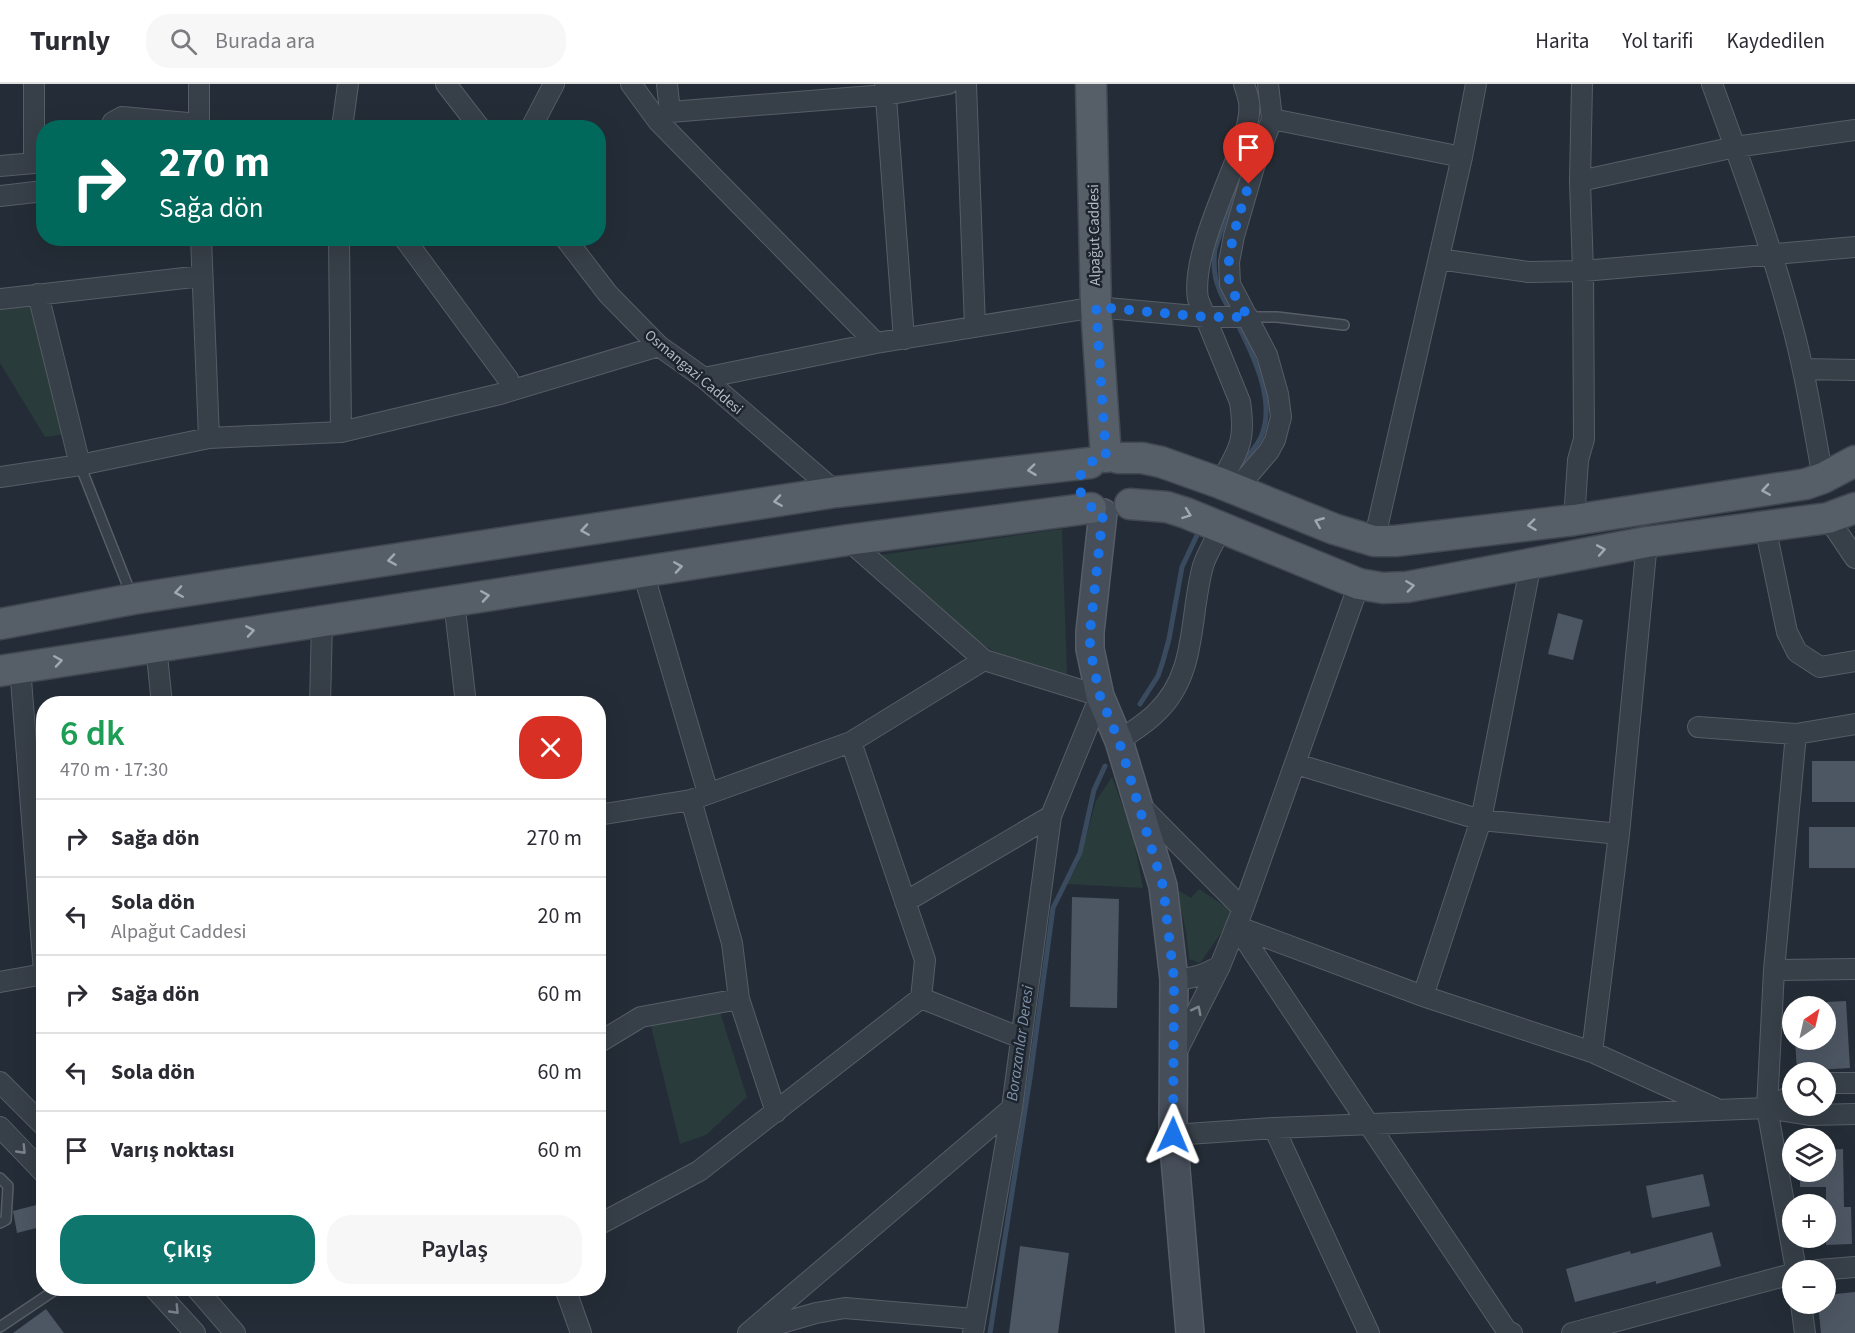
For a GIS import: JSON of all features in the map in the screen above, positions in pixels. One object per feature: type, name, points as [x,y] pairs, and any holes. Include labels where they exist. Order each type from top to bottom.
[{"type":"main road","name":"Alpağut Caddesi","points":[[1091,84],[1096,307],[1105,459]]},
{"type":"main road","points":[[0,624],[133,599],[836,492],[1105,459],[1142,458],[1161,462],[1229,486],[1334,529],[1374,541],[1395,541],[1574,520],[1806,484],[1855,461]]},
{"type":"main road","points":[[1105,459],[1126,463],[1136,478],[1134,496],[1108,508],[1081,495],[1079,486],[1081,476],[1105,459]]},
{"type":"main road","points":[[10,669],[848,540],[1108,508],[1167,507],[1359,584],[1383,588],[1407,587],[1647,542],[1842,513]]},
{"type":"main road","points":[[1108,508],[1090,632],[1090,649],[1100,696],[1119,741],[1163,886],[1174,979],[1173,1135],[1190,1333]]},
{"type":"street","points":[[34,84],[36,175]]},
{"type":"street","points":[[199,84],[199,120]]},
{"type":"street","points":[[343,120],[348,84]]},
{"type":"street","points":[[447,84],[474,120]]},
{"type":"street","points":[[535,120],[554,84]]},
{"type":"street","points":[[631,84],[664,116],[876,343]]},
{"type":"street","points":[[664,116],[667,84]]},
{"type":"street","points":[[664,116],[885,89],[948,84]]},
{"type":"street","points":[[966,84],[975,327]]},
{"type":"street","points":[[1229,486],[1243,436],[1243,419],[1240,402],[1198,299],[1196,284],[1198,268],[1248,119],[1250,103],[1244,84]]},
{"type":"street","points":[[1229,486],[1245,479],[1269,451],[1275,440],[1281,417],[1278,394],[1267,356],[1230,284],[1229,262],[1233,236],[1272,119],[1268,84]]},
{"type":"street","points":[[1374,541],[1462,157],[1476,84]]},
{"type":"street","points":[[1574,520],[1578,460],[1584,440],[1580,181],[1582,84]]},
{"type":"street","points":[[1712,84],[1772,255],[1791,317],[1823,478]]},
{"type":"street","points":[[885,89],[904,339]]},
{"type":"street","points":[[117,120],[122,117],[148,120]]},
{"type":"street","points":[[1272,119],[1462,157]]},
{"type":"street","points":[[1580,181],[1735,147],[1855,130]]},
{"type":"street","points":[[0,166],[34,163]]},
{"type":"street","points":[[0,196],[36,192]]},
{"type":"street","points":[[201,246],[209,438]]},
{"type":"street","points":[[339,246],[341,432]]},
{"type":"street","points":[[410,246],[508,379],[512,390]]},
{"type":"street","name":"Osmangazi Caddesi","points":[[571,246],[608,294],[659,346],[704,378],[836,492]]},
{"type":"street","points":[[1439,259],[1528,272],[1583,271],[1855,247]]},
{"type":"street","points":[[0,299],[202,276]]},
{"type":"street","points":[[38,294],[80,465]]},
{"type":"street","points":[[704,378],[876,343],[1096,307],[1206,317],[1248,317]]},
{"type":"street","points":[[0,477],[80,465],[209,438],[341,432],[512,390],[659,346]]},
{"type":"street","points":[[1803,369],[1855,370]]},
{"type":"street","points":[[1842,513],[1855,558]]},
{"type":"street","points":[[1765,526],[1787,632],[1797,652],[1820,667],[1855,661]]},
{"type":"street","points":[[1119,741],[1157,712],[1174,688],[1191,644],[1204,563],[1221,529]]},
{"type":"street","points":[[749,1333],[816,1313],[845,1308],[974,1326],[1012,1108],[1051,816],[1100,696],[984,660],[848,540]]},
{"type":"street","points":[[1592,1052],[1619,834],[1647,542]]},
{"type":"street","points":[[1423,996],[1481,820],[1531,562]]},
{"type":"street","points":[[643,572],[700,797],[732,943],[739,999],[776,1112]]},
{"type":"street","points":[[1175,1055],[1220,966],[1296,764],[1359,584]]},
{"type":"street","points":[[454,601],[465,696]]},
{"type":"street","points":[[320,696],[322,621]]},
{"type":"street","points":[[156,646],[161,696]]},
{"type":"street","points":[[606,814],[700,797],[851,742],[984,660]]},
{"type":"street","points":[[10,669],[36,901]]},
{"type":"street","points":[[1698,727],[1796,735],[1855,724]]},
{"type":"street","points":[[1794,1260],[1767,1108],[1774,970],[1796,735]]},
{"type":"street","points":[[606,1221],[699,1171],[921,998],[926,960],[851,742]]},
{"type":"street","points":[[1296,764],[1481,820],[1619,834]]},
{"type":"street","points":[[1139,803],[1239,917],[1367,1123],[1507,1331],[1512,1333]]},
{"type":"street","points":[[905,902],[1051,816]]},
{"type":"street","points":[[1239,917],[1423,996],[1592,1052],[1718,1110]]},
{"type":"street","points":[[1174,979],[1197,977],[1220,966]]},
{"type":"street","points":[[1774,970],[1855,969]]},
{"type":"street","points":[[0,982],[36,975]]},
{"type":"street","points":[[921,998],[1022,1038]]},
{"type":"street","points":[[606,1038],[641,1017],[739,999]]},
{"type":"street","points":[[0,1082],[36,1118]]},
{"type":"street","points":[[1836,1083],[1855,1083]]},
{"type":"street","points":[[1767,1108],[1782,1100]]},
{"type":"street","points":[[749,1333],[1012,1108]]},
{"type":"street","points":[[1173,1135],[1367,1123],[1767,1108],[1809,1116],[1855,1114]]},
{"type":"street","points":[[0,1127],[36,1165]]},
{"type":"street","points":[[1274,1128],[1369,1333]]},
{"type":"street","points":[[1836,1269],[1855,1267]]},
{"type":"street","points":[[1572,1333],[1782,1277]]},
{"type":"street","points":[[161,1296],[195,1333]]},
{"type":"street","points":[[203,1296],[235,1333]]},
{"type":"street","points":[[568,1296],[581,1333]]},
{"type":"street","points":[[1802,1314],[1805,1333]]},
{"type":"lane","points":[[1248,317],[1277,317],[1344,325]]},
{"type":"lane","points":[[80,465],[133,599]]},
{"type":"lane","points":[[0,1178],[8,1186],[6,1220],[0,1223]]},
{"type":"lane","points":[[0,1328],[46,1296]]},
{"type":"shaded area","points":[[31,305],[65,434],[45,437],[0,363],[0,309]]},
{"type":"shaded area","points":[[1062,529],[1067,674],[1028,664],[991,650],[919,597],[881,555]]},
{"type":"shaded area","points":[[1112,777],[1132,831],[1143,888],[1067,884],[1079,862],[1096,801]]},
{"type":"shaded area","points":[[1176,889],[1191,898],[1199,889],[1235,913],[1200,963],[1189,959],[1186,931]]},
{"type":"shaded area","points":[[720,1012],[747,1097],[706,1135],[680,1144],[651,1026]]},
{"type":"building","points":[[1558,613],[1583,620],[1573,660],[1548,654]]},
{"type":"building","points":[[1812,761],[1855,761],[1855,802],[1812,802]]},
{"type":"building","points":[[1809,827],[1855,827],[1855,868],[1809,868]]},
{"type":"building","points":[[1072,897],[1119,899],[1117,1008],[1070,1007]]},
{"type":"building","points":[[1846,1001],[1850,1068],[1836,1069],[1836,1062],[1796,1062],[1796,1050],[1836,1050],[1836,1002]]},
{"type":"building","points":[[1836,1149],[1843,1149],[1844,1207],[1851,1207],[1852,1244],[1836,1245],[1836,1194],[1826,1194],[1826,1187],[1800,1187],[1800,1182],[1836,1182]]},
{"type":"building","points":[[1703,1174],[1710,1206],[1652,1218],[1646,1186]]},
{"type":"building","points":[[36,1205],[36,1228],[17,1233],[13,1211]]},
{"type":"building","points":[[1712,1232],[1721,1266],[1656,1284],[1656,1281],[1575,1302],[1566,1269]]},
{"type":"building","points":[[1020,1246],[1069,1253],[1058,1333],[1009,1333]]},
{"type":"building","points":[[1855,1292],[1855,1333],[1821,1333],[1819,1314],[1836,1314],[1836,1294]]},
{"type":"building","points":[[46,1309],[64,1333],[13,1333]]},
{"type":"waterway","name":"Borazanlar Deresi","points":[[1227,305],[1216,279],[1215,249],[1242,170]]},
{"type":"waterway","name":"Borazanlar Deresi","points":[[1238,467],[1261,437],[1266,410],[1262,382],[1240,329]]},
{"type":"waterway","name":"Borazanlar Deresi","points":[[1140,704],[1158,676],[1169,639],[1182,567],[1198,533]]},
{"type":"waterway","name":"Borazanlar Deresi","points":[[990,1333],[1030,1078],[1053,908],[1080,853],[1094,790],[1105,766]]},
{"type":"route","points":[[1173,1135],[1174,979],[1163,886],[1119,741],[1100,696],[1090,649],[1103,513],[1086,504],[1079,486],[1085,468],[1092,461],[1106,457],[1096,307],[1206,317],[1248,317],[1230,284],[1229,262],[1233,236],[1249,184]]}]
